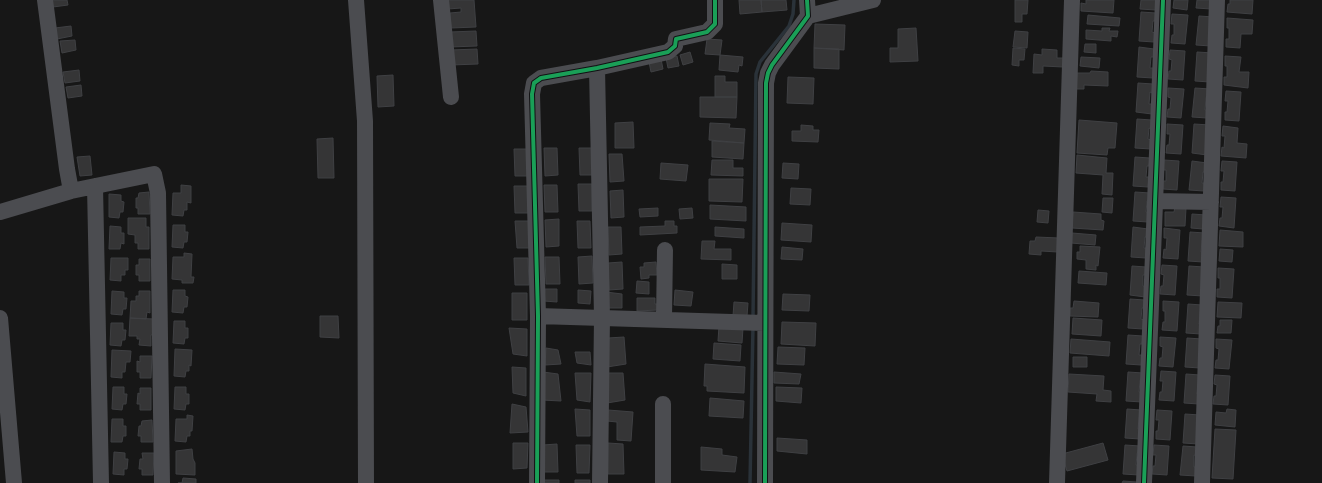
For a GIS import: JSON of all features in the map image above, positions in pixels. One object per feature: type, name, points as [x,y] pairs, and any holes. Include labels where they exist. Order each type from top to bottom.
[{"type":"street","points":[[45,0],[71,191]]},
{"type":"street","points":[[356,0],[365,122],[366,483]]},
{"type":"street","points":[[441,0],[451,97]]},
{"type":"street","points":[[537,483],[538,316],[532,94],[534,83],[541,78],[597,68],[668,52],[675,46],[676,38],[706,32],[715,24],[714,0]]},
{"type":"street","points":[[765,483],[757,322],[766,83],[768,73],[808,8],[873,0]]},
{"type":"street","points":[[1056,483],[1072,0]]},
{"type":"street","points":[[1144,483],[1163,0]]},
{"type":"street","points":[[1202,483],[1212,202],[1217,0]]},
{"type":"street","points":[[597,68],[602,317],[600,483]]},
{"type":"street","points":[[0,212],[71,191],[154,174],[158,193],[162,483]]},
{"type":"street","points":[[95,186],[101,483]]},
{"type":"street","points":[[1156,201],[1212,202]]},
{"type":"street","points":[[664,319],[665,250]]},
{"type":"street","points":[[538,316],[757,322]]},
{"type":"street","points":[[0,318],[14,483]]},
{"type":"street","points":[[663,404],[663,483]]},
{"type":"building","points":[[52,0],[67,0],[68,5],[53,7]]},
{"type":"building","points":[[447,0],[474,0],[476,27],[451,28],[450,13],[461,12],[461,8],[448,9]]},
{"type":"building","points":[[739,0],[761,0],[762,12],[740,14]]},
{"type":"building","points":[[761,0],[786,0],[787,10],[762,12]]},
{"type":"building","points":[[1015,0],[1028,0],[1027,14],[1022,14],[1022,22],[1015,22]]},
{"type":"building","points":[[1086,0],[1114,0],[1113,13],[1081,11],[1081,3],[1086,4]]},
{"type":"building","points":[[1141,0],[1156,0],[1156,10],[1140,9]]},
{"type":"building","points":[[1174,0],[1188,0],[1187,10],[1173,8]]},
{"type":"building","points":[[1197,0],[1210,0],[1211,9],[1196,8]]},
{"type":"building","points":[[1230,0],[1253,0],[1252,14],[1227,12]]},
{"type":"building","points":[[1141,12],[1156,13],[1155,21],[1153,21],[1152,32],[1155,33],[1154,42],[1139,41]]},
{"type":"building","points":[[1172,14],[1188,15],[1185,44],[1171,43],[1172,35],[1174,35],[1174,24],[1171,24]]},
{"type":"building","points":[[1088,15],[1120,18],[1119,26],[1087,24]]},
{"type":"building","points":[[1199,16],[1214,17],[1211,46],[1196,45]]},
{"type":"building","points":[[1227,18],[1253,20],[1252,34],[1241,34],[1240,48],[1226,47],[1226,39],[1229,39]]},
{"type":"building","points":[[815,24],[845,25],[844,50],[814,48]]},
{"type":"building","points":[[71,26],[72,36],[57,39],[55,28]]},
{"type":"building","points":[[916,28],[918,61],[890,62],[890,48],[898,48],[898,29]]},
{"type":"building","points":[[1102,28],[1110,28],[1109,31],[1118,31],[1117,37],[1111,36],[1111,41],[1086,39],[1086,30],[1102,31]]},
{"type":"building","points":[[476,31],[477,46],[450,47],[450,32]]},
{"type":"building","points":[[1015,31],[1028,32],[1027,48],[1013,47]]},
{"type":"building","points":[[707,39],[722,40],[720,55],[705,54]]},
{"type":"building","points":[[75,40],[76,50],[62,53],[60,41]]},
{"type":"building","points":[[1085,44],[1096,44],[1096,53],[1084,52]]},
{"type":"building","points":[[1139,47],[1154,49],[1154,57],[1151,57],[1150,68],[1153,68],[1153,78],[1137,77]]},
{"type":"building","points":[[814,48],[839,49],[839,69],[814,68]]},
{"type":"building","points":[[1013,48],[1025,49],[1024,60],[1019,60],[1019,66],[1012,65]]},
{"type":"building","points":[[477,49],[478,64],[451,65],[451,50]]},
{"type":"building","points":[[1042,49],[1057,50],[1057,58],[1064,58],[1063,67],[1043,66],[1043,73],[1033,73],[1034,54],[1042,55]]},
{"type":"building","points":[[1170,50],[1185,51],[1183,80],[1168,79],[1169,71],[1171,71],[1172,60],[1169,59]]},
{"type":"building","points":[[690,52],[693,62],[683,65],[680,55]]},
{"type":"building","points":[[1197,52],[1213,53],[1210,82],[1195,81]]},
{"type":"building","points":[[720,55],[743,57],[742,66],[739,65],[738,72],[719,70]]},
{"type":"building","points":[[677,56],[679,66],[668,68],[666,58]]},
{"type":"building","points":[[1225,56],[1241,57],[1239,72],[1249,72],[1248,88],[1224,85],[1224,77],[1227,77]]},
{"type":"building","points":[[1081,57],[1100,58],[1099,68],[1080,66]]},
{"type":"building","points":[[661,59],[663,69],[651,72],[649,62]]},
{"type":"building","points":[[79,70],[80,81],[65,83],[63,72]]},
{"type":"building","points":[[1091,71],[1108,72],[1108,86],[1084,85],[1084,89],[1076,89],[1077,73],[1090,73]]},
{"type":"building","points":[[393,75],[394,106],[378,107],[377,76]]},
{"type":"building","points":[[715,76],[725,76],[725,82],[737,82],[737,97],[715,97]]},
{"type":"building","points":[[788,77],[814,78],[813,104],[787,103]]},
{"type":"building","points":[[1138,83],[1153,84],[1152,93],[1150,92],[1149,104],[1152,104],[1152,114],[1136,112]]},
{"type":"building","points":[[81,85],[82,96],[68,98],[66,87]]},
{"type":"building","points":[[1168,88],[1184,89],[1181,118],[1167,117],[1168,109],[1170,109],[1171,98],[1168,97]]},
{"type":"building","points":[[1195,88],[1210,89],[1206,98],[1205,110],[1208,110],[1207,118],[1192,117]]},
{"type":"building","points":[[1226,91],[1241,92],[1239,121],[1225,120],[1225,112],[1227,112],[1228,101],[1225,101]]},
{"type":"building","points":[[700,97],[737,97],[736,118],[700,117]]},
{"type":"building","points":[[1137,119],[1152,120],[1151,129],[1149,128],[1148,139],[1151,140],[1151,149],[1135,148]]},
{"type":"building","points":[[1079,120],[1117,123],[1115,148],[1108,148],[1107,155],[1077,153]]},
{"type":"building","points":[[633,122],[634,148],[615,148],[615,123]]},
{"type":"building","points":[[710,123],[730,124],[729,128],[745,129],[744,143],[709,140]]},
{"type":"building","points":[[1167,124],[1183,125],[1181,154],[1166,153],[1167,145],[1169,145],[1170,134],[1167,134]]},
{"type":"building","points":[[1194,124],[1210,125],[1207,155],[1192,153]]},
{"type":"building","points":[[801,125],[813,126],[813,130],[819,130],[818,142],[792,141],[792,131],[801,131]]},
{"type":"building","points":[[1223,126],[1238,128],[1237,143],[1247,144],[1246,158],[1221,156],[1222,147],[1224,148],[1225,136],[1222,136]]},
{"type":"building","points":[[333,138],[334,178],[318,178],[317,139]]},
{"type":"building","points":[[712,141],[744,143],[743,159],[712,157]]},
{"type":"building","points":[[544,148],[557,148],[558,175],[545,176]]},
{"type":"building","points":[[579,148],[593,148],[594,175],[580,175]]},
{"type":"building","points":[[514,149],[527,149],[528,176],[515,176]]},
{"type":"building","points":[[609,154],[622,154],[624,181],[610,182]]},
{"type":"building","points":[[1077,155],[1107,158],[1106,173],[1113,173],[1112,195],[1102,194],[1103,175],[1076,173]]},
{"type":"building","points":[[90,156],[92,175],[80,176],[77,157]]},
{"type":"building","points":[[1135,157],[1150,158],[1149,166],[1147,166],[1146,177],[1149,177],[1148,187],[1133,186]]},
{"type":"building","points":[[712,160],[733,160],[733,168],[743,168],[743,176],[711,175]]},
{"type":"building","points":[[1164,160],[1179,161],[1177,190],[1163,189],[1163,181],[1166,181],[1166,170],[1163,170]]},
{"type":"building","points":[[1192,161],[1207,163],[1206,172],[1203,172],[1202,183],[1205,183],[1204,191],[1189,190]]},
{"type":"building","points":[[1222,161],[1237,162],[1235,191],[1221,190],[1221,182],[1223,182],[1224,171],[1221,171]]},
{"type":"building","points":[[661,163],[688,165],[686,181],[660,179]]},
{"type":"building","points":[[783,163],[799,164],[798,179],[782,178]]},
{"type":"building","points":[[709,179],[743,179],[742,202],[709,201]]},
{"type":"building","points":[[578,184],[592,184],[592,211],[579,211]]},
{"type":"building","points":[[181,185],[191,186],[191,203],[187,202],[187,210],[184,210],[183,216],[172,215],[173,193],[181,193]]},
{"type":"building","points":[[544,185],[557,185],[558,212],[545,212]]},
{"type":"building","points":[[514,186],[528,186],[528,213],[515,213]]},
{"type":"building","points":[[791,188],[811,189],[810,205],[790,204]]},
{"type":"building","points":[[623,190],[624,217],[611,218],[610,191]]},
{"type":"building","points":[[149,192],[150,214],[138,214],[138,208],[136,208],[136,198],[138,198],[139,193]]},
{"type":"building","points":[[1135,192],[1150,193],[1149,201],[1147,201],[1146,212],[1149,213],[1148,222],[1133,221]]},
{"type":"building","points":[[109,194],[121,195],[121,201],[124,202],[123,212],[120,212],[119,218],[109,217]]},
{"type":"building","points":[[1221,197],[1236,198],[1234,228],[1219,226],[1220,218],[1222,218],[1223,207],[1220,207]]},
{"type":"building","points":[[1103,198],[1113,198],[1112,213],[1102,212]]},
{"type":"building","points":[[710,205],[746,207],[746,221],[710,219]]},
{"type":"building","points":[[1175,207],[1186,208],[1185,226],[1165,226],[1165,212],[1174,212]]},
{"type":"building","points":[[658,208],[658,216],[640,217],[639,209]]},
{"type":"building","points":[[692,208],[693,218],[680,219],[679,209]]},
{"type":"building","points":[[1038,210],[1049,211],[1048,223],[1037,222]]},
{"type":"building","points":[[1073,212],[1101,214],[1101,220],[1104,221],[1103,230],[1072,228]]},
{"type":"building","points":[[1192,214],[1206,215],[1203,229],[1191,228]]},
{"type":"building","points":[[128,218],[146,218],[146,227],[149,227],[149,249],[138,249],[138,243],[135,243],[135,235],[128,234]]},
{"type":"building","points":[[559,219],[559,246],[546,247],[545,220]]},
{"type":"building","points":[[515,221],[529,221],[530,248],[517,248]]},
{"type":"building","points":[[577,221],[590,221],[591,248],[578,248]]},
{"type":"building","points":[[665,221],[674,221],[674,226],[677,226],[677,233],[640,235],[640,227],[665,226]]},
{"type":"building","points":[[782,223],[812,225],[811,242],[781,240]]},
{"type":"building","points":[[173,225],[185,225],[185,232],[188,232],[187,242],[184,242],[183,248],[172,247]]},
{"type":"building","points":[[110,226],[121,227],[121,233],[124,233],[124,244],[121,243],[120,249],[109,249]]},
{"type":"building","points":[[608,227],[621,227],[622,254],[609,255]]},
{"type":"building","points":[[715,227],[744,229],[744,238],[715,236]]},
{"type":"building","points":[[1133,227],[1148,229],[1147,237],[1145,237],[1144,248],[1147,248],[1146,258],[1131,257]]},
{"type":"building","points":[[1164,228],[1180,230],[1178,259],[1163,258],[1164,249],[1166,250],[1167,238],[1164,238]]},
{"type":"building","points":[[1220,230],[1243,232],[1243,247],[1219,246]]},
{"type":"building","points":[[1190,232],[1205,233],[1202,241],[1201,252],[1204,252],[1203,262],[1188,261]]},
{"type":"building","points":[[1072,233],[1096,235],[1095,245],[1071,243]]},
{"type":"building","points":[[1036,237],[1059,238],[1058,252],[1041,251],[1041,255],[1029,254],[1030,241],[1035,241]]},
{"type":"building","points":[[702,241],[715,241],[714,249],[731,249],[731,260],[701,259]]},
{"type":"building","points":[[1080,246],[1100,247],[1098,266],[1096,265],[1096,270],[1086,269],[1086,260],[1077,259],[1077,252],[1080,252]]},
{"type":"building","points":[[782,247],[803,249],[802,260],[781,259]]},
{"type":"building","points":[[1220,249],[1233,250],[1232,262],[1219,261]]},
{"type":"building","points":[[184,253],[192,254],[191,277],[194,277],[193,283],[182,283],[182,280],[172,279],[173,257],[184,257]]},
{"type":"building","points":[[592,256],[593,283],[579,284],[578,257]]},
{"type":"building","points":[[545,257],[559,257],[560,284],[546,284]]},
{"type":"building","points":[[111,258],[128,258],[128,270],[125,270],[125,275],[121,275],[121,281],[110,280]]},
{"type":"building","points":[[514,258],[528,258],[529,285],[515,285]]},
{"type":"building","points":[[139,259],[150,259],[150,281],[139,281],[139,275],[136,275],[136,265],[139,265]]},
{"type":"building","points":[[622,262],[623,289],[609,290],[608,263]]},
{"type":"building","points":[[656,262],[657,275],[649,275],[649,278],[641,279],[640,267],[644,267],[644,263]]},
{"type":"building","points":[[722,264],[737,265],[737,279],[722,279]]},
{"type":"building","points":[[1162,265],[1177,266],[1175,295],[1160,294],[1161,286],[1163,286],[1164,275],[1161,274]]},
{"type":"building","points":[[1132,266],[1146,267],[1146,275],[1143,275],[1143,286],[1146,287],[1145,297],[1130,295]]},
{"type":"building","points":[[1189,266],[1204,267],[1203,296],[1187,295]]},
{"type":"building","points":[[1218,268],[1234,269],[1232,298],[1217,297],[1217,289],[1220,289]]},
{"type":"building","points":[[1079,271],[1107,273],[1106,285],[1078,283]]},
{"type":"building","points":[[637,281],[649,282],[649,294],[636,293]]},
{"type":"building","points":[[545,289],[557,289],[557,302],[544,301]]},
{"type":"building","points":[[173,290],[185,290],[185,296],[188,297],[187,307],[184,307],[183,313],[172,312]]},
{"type":"building","points":[[578,290],[591,291],[590,304],[578,303]]},
{"type":"building","points":[[675,290],[693,292],[691,306],[674,305]]},
{"type":"building","points":[[112,291],[124,292],[124,298],[127,298],[126,309],[123,309],[122,315],[111,314]]},
{"type":"building","points":[[139,291],[150,291],[150,313],[147,312],[146,319],[130,318],[131,301],[136,301],[136,296],[139,296]]},
{"type":"building","points":[[606,292],[622,294],[622,308],[607,308]]},
{"type":"building","points":[[512,293],[527,293],[527,320],[512,320]]},
{"type":"building","points":[[783,294],[810,295],[809,311],[782,310]]},
{"type":"building","points":[[637,298],[655,298],[655,304],[658,304],[658,310],[637,311]]},
{"type":"building","points":[[1130,299],[1145,300],[1144,308],[1142,308],[1141,319],[1144,320],[1143,329],[1128,328]]},
{"type":"building","points":[[1074,301],[1099,303],[1098,317],[1070,316],[1070,308],[1073,308]]},
{"type":"building","points":[[1163,301],[1179,302],[1177,331],[1162,330],[1163,322],[1165,322]]},
{"type":"building","points":[[734,302],[748,303],[747,316],[733,316]]},
{"type":"building","points":[[1218,302],[1242,303],[1241,318],[1217,317]]},
{"type":"building","points":[[1188,304],[1202,305],[1199,324],[1202,325],[1201,334],[1186,333]]},
{"type":"building","points":[[320,316],[338,316],[339,338],[320,337]]},
{"type":"building","points":[[130,318],[155,319],[155,334],[151,335],[151,346],[139,345],[140,339],[137,339],[137,336],[129,336]]},
{"type":"building","points":[[1073,318],[1102,320],[1101,336],[1072,334]]},
{"type":"building","points":[[1220,320],[1232,320],[1231,333],[1217,333],[1218,326],[1220,326]]},
{"type":"building","points":[[174,321],[185,321],[185,328],[188,328],[188,338],[185,338],[184,344],[173,343]]},
{"type":"building","points":[[782,322],[816,323],[815,346],[781,344]]},
{"type":"building","points":[[111,323],[123,323],[123,330],[126,330],[125,340],[122,340],[121,346],[110,345]]},
{"type":"building","points":[[719,326],[743,328],[742,343],[718,341]]},
{"type":"building","points":[[509,328],[527,329],[527,356],[513,354]]},
{"type":"building","points":[[1128,335],[1143,336],[1142,344],[1140,344],[1139,355],[1142,355],[1141,365],[1126,364]]},
{"type":"building","points":[[624,337],[626,364],[607,367],[608,338]]},
{"type":"building","points":[[1160,337],[1176,338],[1173,367],[1159,366],[1160,358],[1162,358],[1163,347],[1160,346]]},
{"type":"building","points":[[1187,338],[1202,339],[1200,368],[1185,367]]},
{"type":"building","points":[[1071,339],[1110,342],[1109,356],[1070,353]]},
{"type":"building","points":[[1216,339],[1232,340],[1229,369],[1215,368],[1216,360],[1218,360],[1219,349],[1216,348]]},
{"type":"building","points":[[714,343],[741,345],[740,361],[713,359]]},
{"type":"building","points":[[778,347],[805,348],[804,365],[777,364]]},
{"type":"building","points":[[546,348],[558,350],[561,364],[545,365]]},
{"type":"building","points":[[175,349],[192,350],[191,366],[189,365],[189,371],[186,371],[185,377],[174,376]]},
{"type":"building","points":[[112,350],[131,351],[130,362],[126,362],[125,372],[122,372],[122,378],[111,377]]},
{"type":"building","points":[[575,352],[590,352],[591,365],[577,363]]},
{"type":"building","points":[[140,356],[152,356],[151,378],[140,378],[140,372],[137,372],[137,361],[140,362]]},
{"type":"building","points":[[1073,357],[1087,357],[1087,367],[1073,367]]},
{"type":"building","points":[[705,364],[745,367],[744,393],[707,391],[707,386],[704,386]]},
{"type":"building","points":[[512,367],[526,368],[526,396],[513,393]]},
{"type":"building","points":[[1161,371],[1176,372],[1174,401],[1159,400],[1160,392],[1162,392],[1163,381],[1160,381]]},
{"type":"building","points":[[543,372],[558,374],[561,401],[542,400]]},
{"type":"building","points":[[774,372],[801,374],[799,384],[774,383]]},
{"type":"building","points":[[1128,372],[1143,373],[1140,381],[1139,392],[1142,392],[1142,402],[1126,401]]},
{"type":"building","points":[[575,373],[591,373],[590,402],[577,400]]},
{"type":"building","points":[[606,373],[623,373],[625,400],[607,403]]},
{"type":"building","points":[[1069,374],[1104,376],[1103,390],[1111,391],[1111,402],[1096,401],[1097,394],[1068,392]]},
{"type":"building","points":[[1186,374],[1200,375],[1197,394],[1200,394],[1199,404],[1184,403]]},
{"type":"building","points":[[1215,375],[1230,376],[1228,405],[1213,404],[1214,396],[1216,396],[1217,385],[1214,384]]},
{"type":"building","points":[[113,387],[124,387],[124,394],[127,394],[126,404],[123,404],[122,410],[112,409]]},
{"type":"building","points":[[175,387],[186,387],[186,394],[189,394],[189,404],[186,404],[185,410],[174,409]]},
{"type":"building","points":[[776,387],[802,388],[801,403],[776,401]]},
{"type":"building","points":[[140,388],[151,388],[151,410],[140,410],[140,404],[137,404]]},
{"type":"building","points":[[710,398],[744,401],[743,418],[709,416]]},
{"type":"building","points":[[512,404],[526,407],[528,432],[510,433]]},
{"type":"building","points":[[575,409],[590,410],[590,436],[577,436]]},
{"type":"building","points":[[1127,409],[1141,410],[1138,429],[1141,429],[1140,439],[1125,438]]},
{"type":"building","points":[[1227,409],[1236,410],[1235,427],[1215,425],[1216,412],[1226,413]]},
{"type":"building","points":[[608,410],[633,412],[631,441],[617,440],[617,422],[607,421]]},
{"type":"building","points":[[1157,410],[1172,411],[1170,440],[1156,439],[1156,431],[1158,431],[1159,420],[1156,420]]},
{"type":"building","points":[[1185,414],[1200,415],[1199,444],[1183,443]]},
{"type":"building","points":[[187,415],[193,416],[192,431],[190,431],[190,436],[187,436],[186,442],[175,441],[176,419],[187,419]]},
{"type":"building","points":[[112,419],[123,419],[123,426],[126,426],[126,436],[123,436],[122,442],[111,442]]},
{"type":"building","points":[[152,420],[153,442],[141,442],[141,436],[138,436],[139,426],[141,426],[142,421]]},
{"type":"building","points":[[1215,429],[1236,430],[1233,479],[1212,478]]},
{"type":"building","points":[[777,438],[807,440],[807,454],[777,451]]},
{"type":"building","points":[[513,443],[528,443],[527,468],[513,469]]},
{"type":"building","points":[[608,443],[623,444],[624,474],[608,474]]},
{"type":"building","points":[[1103,443],[1108,460],[1067,471],[1062,454]]},
{"type":"building","points":[[557,444],[558,472],[542,472],[543,445]]},
{"type":"building","points":[[576,445],[590,445],[589,473],[577,473]]},
{"type":"building","points":[[1125,445],[1140,446],[1137,454],[1136,465],[1139,465],[1139,475],[1123,474]]},
{"type":"building","points":[[1154,445],[1169,446],[1167,475],[1152,474],[1153,466],[1155,466],[1156,455],[1153,455]]},
{"type":"building","points":[[1183,446],[1197,447],[1197,456],[1194,455],[1196,476],[1180,475]]},
{"type":"building","points":[[701,447],[722,449],[722,455],[737,457],[735,472],[701,470]]},
{"type":"building","points":[[192,449],[195,463],[195,475],[176,474],[176,451]]},
{"type":"building","points":[[114,452],[125,453],[125,459],[128,459],[127,469],[124,469],[124,475],[113,474]]},
{"type":"building","points":[[142,453],[154,453],[153,475],[142,475],[142,469],[139,469],[140,459],[143,459]]},
{"type":"building","points":[[183,478],[196,479],[196,483],[182,483]]},
{"type":"building","points":[[542,480],[559,480],[559,483],[542,483]]},
{"type":"building","points":[[575,480],[590,480],[590,483],[575,483]]},
{"type":"building","points":[[1123,481],[1137,482],[1137,483],[1122,483]]},
{"type":"waterway","points":[[753,318],[756,74],[760,62],[789,26],[793,14],[794,0]]},
{"type":"waterway","points":[[750,483],[753,326]]},
{"type":"cycle path","points":[[537,483],[538,316],[532,94],[534,83],[541,78],[597,68],[668,52],[675,46],[676,39],[707,32],[715,24],[715,0]]},
{"type":"cycle path","points":[[765,483],[766,83],[768,73],[772,65],[808,16],[807,0]]},
{"type":"cycle path","points":[[1144,483],[1163,0]]}]
